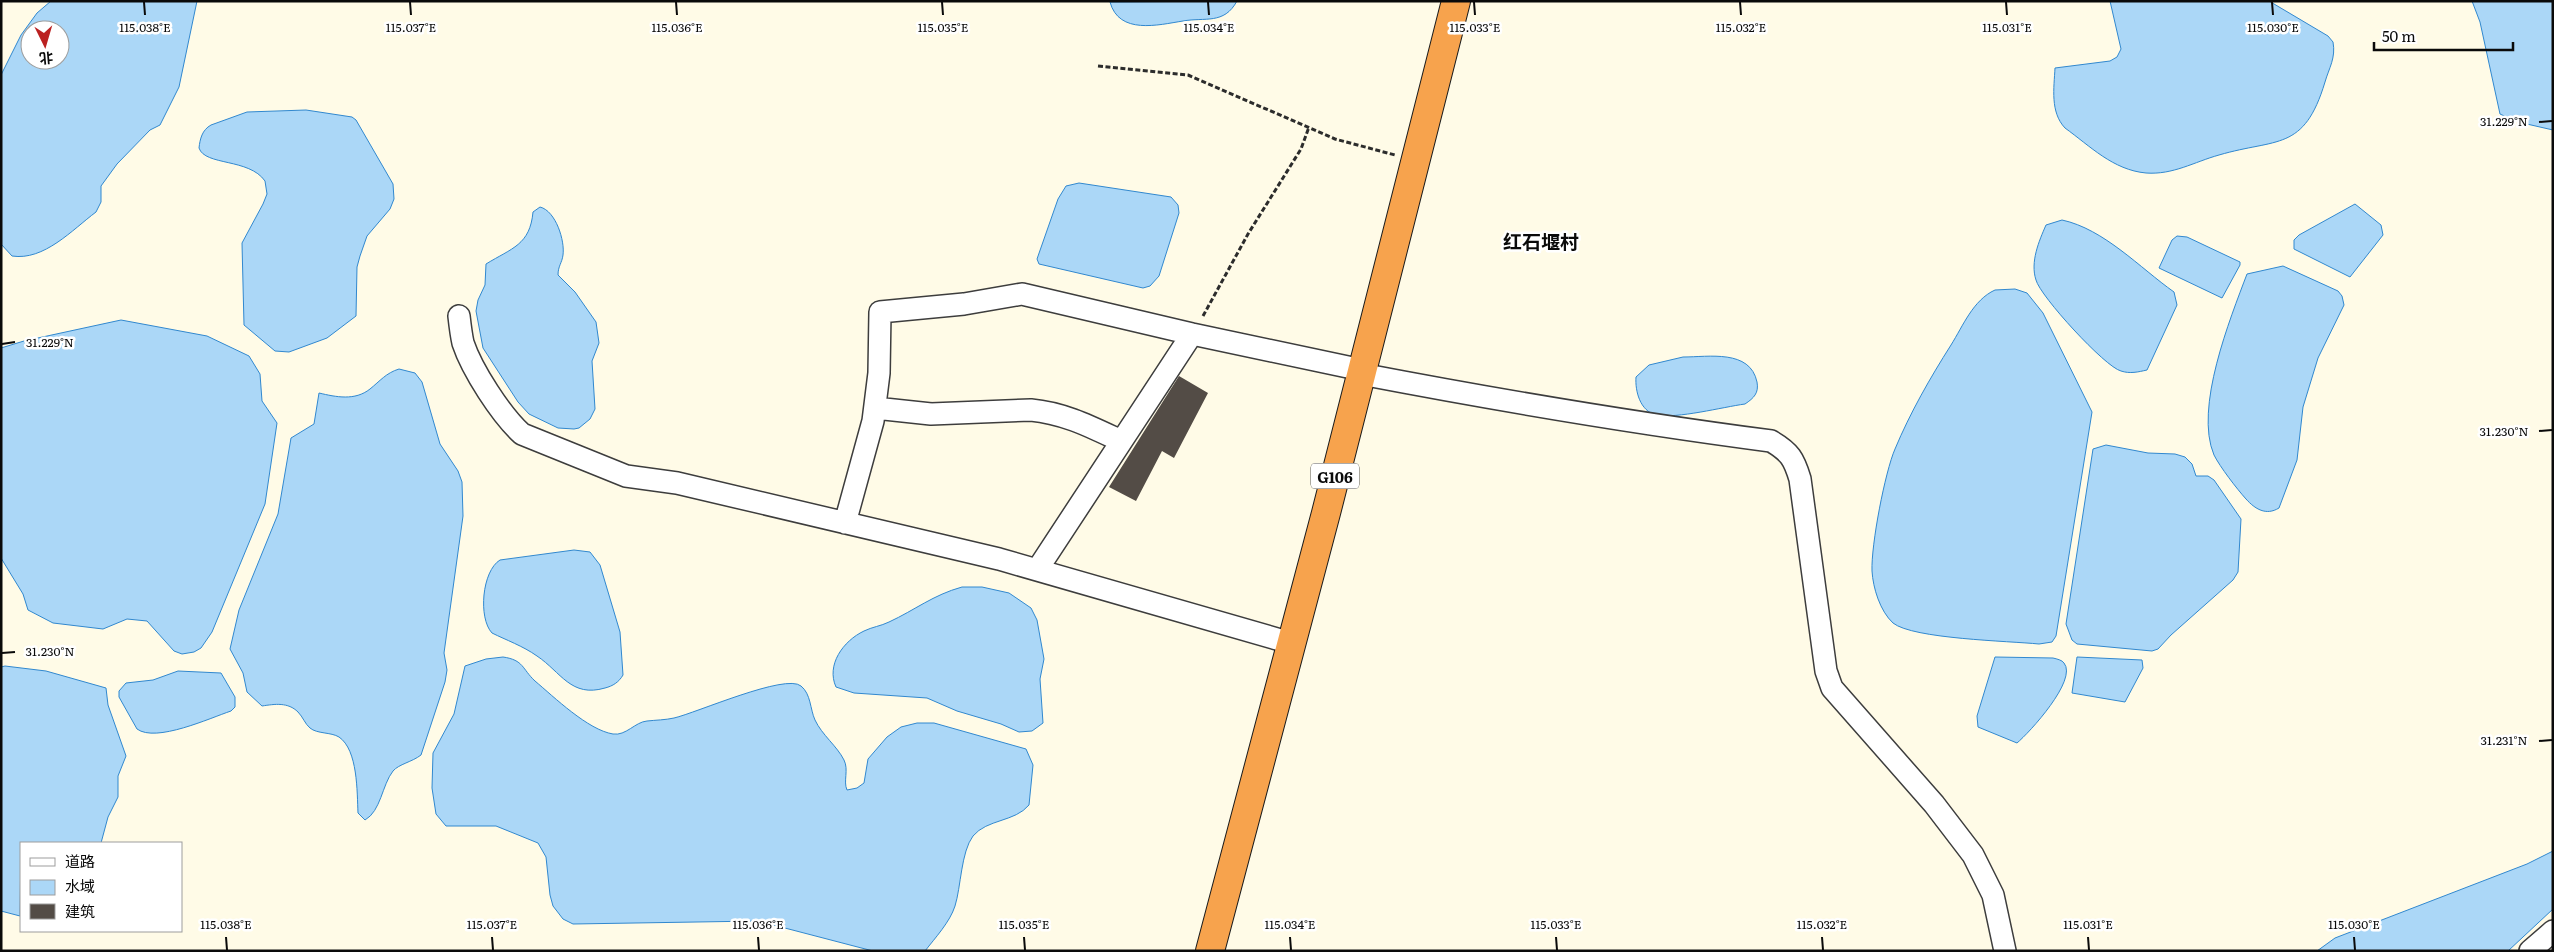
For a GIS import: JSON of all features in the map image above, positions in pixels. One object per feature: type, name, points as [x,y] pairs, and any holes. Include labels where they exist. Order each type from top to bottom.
[{"type":"highway","name":"G106","points":[[1210,951],[1456,1]]},
{"type":"street","points":[[845,523],[875,408],[880,358],[880,312],[964,304],[1022,294],[1361,372],[1518,404],[1771,442],[1786,450],[1795,463],[1800,479],[1826,671],[1832,688],[1934,804],[1973,855],[1993,895],[2006,951]]},
{"type":"street","points":[[459,316],[462,337],[467,351],[497,407],[522,434],[626,476],[676,483],[1037,570],[1291,643]]},
{"type":"street","points":[[1037,570],[1192,334]]},
{"type":"street","points":[[875,408],[931,414],[1031,410],[1047,412],[1078,421],[1121,441]]},
{"type":"street","points":[[2530,951],[2553,931]]},
{"type":"path","points":[[1098,66],[1188,75],[1335,139],[1415,161]]},
{"type":"path","points":[[1192,334],[1248,234],[1301,148],[1309,127]]},
{"type":"water","points":[[51,1],[197,1],[179,87],[160,125],[150,130],[117,164],[101,186],[101,202],[96,212],[57,243],[46,249],[35,254],[12,256],[1,244],[1,75],[20,37],[20,70],[70,70],[70,20],[32,20]]},
{"type":"water","points":[[1237,1],[1232,9],[1220,17],[1151,25],[1130,24],[1115,12],[1110,2]]},
{"type":"water","points":[[2110,1],[2269,1],[2328,36],[2333,42],[2334,53],[2332,63],[2317,105],[2308,121],[2298,131],[2272,143],[2219,155],[2165,172],[2146,173],[2134,171],[2112,162],[2065,128],[2057,115],[2054,100],[2055,68],[2110,61],[2117,57],[2121,49]]},
{"type":"water","points":[[2472,1],[2553,1],[2553,130],[2518,122],[2500,114],[2480,22]]},
{"type":"water","points":[[306,110],[352,117],[356,120],[393,184],[394,199],[390,209],[367,236],[360,256],[357,267],[356,316],[327,338],[289,352],[275,351],[244,325],[242,243],[267,194],[265,181],[249,169],[210,158],[203,154],[199,148],[205,129],[247,112]]},
{"type":"water","points":[[1079,183],[1171,197],[1178,205],[1179,213],[1159,276],[1150,286],[1143,288],[1039,264],[1037,259],[1058,199],[1066,186]]},
{"type":"water","points":[[2355,204],[2381,225],[2383,235],[2350,277],[2294,249],[2294,240],[2299,235]]},
{"type":"water","points":[[540,207],[551,214],[561,235],[563,255],[558,275],[575,292],[596,322],[599,343],[592,361],[595,409],[590,419],[579,428],[574,429],[558,428],[529,414],[518,402],[483,348],[476,311],[478,300],[485,285],[486,264],[512,249],[524,239],[531,223],[533,212]]},
{"type":"water","points":[[2062,220],[2077,225],[2107,240],[2174,292],[2177,305],[2147,370],[2128,372],[2113,367],[2088,345],[2060,315],[2040,288],[2034,273],[2038,245],[2046,225]]},
{"type":"water","points":[[2177,236],[2187,237],[2240,262],[2222,298],[2159,268],[2172,240]]},
{"type":"water","points":[[2283,266],[2338,291],[2342,296],[2344,305],[2318,358],[2303,407],[2297,460],[2279,508],[2265,511],[2253,506],[2246,499],[2214,455],[2209,436],[2208,413],[2211,389],[2224,339],[2247,274]]},
{"type":"water","points":[[2015,289],[2027,293],[2043,313],[2092,412],[2056,636],[2052,642],[2039,644],[1940,636],[1904,628],[1893,623],[1884,612],[1878,599],[1872,571],[1876,527],[1887,474],[1895,449],[1921,396],[1969,314],[1987,294],[1995,290]]},
{"type":"water","points":[[121,320],[207,336],[249,356],[260,374],[262,401],[277,423],[265,504],[212,632],[201,648],[194,652],[182,654],[174,651],[147,621],[127,619],[103,629],[53,623],[28,610],[23,594],[1,558],[1,348],[24,341]]},
{"type":"water","points":[[1683,357],[1727,357],[1746,364],[1753,371],[1757,382],[1755,395],[1745,404],[1700,412],[1665,416],[1651,413],[1642,405],[1636,388],[1636,377],[1649,365]]},
{"type":"water","points":[[399,369],[415,373],[422,382],[440,444],[458,471],[462,482],[463,516],[444,653],[447,670],[445,682],[421,755],[393,771],[375,811],[365,820],[358,813],[357,783],[353,761],[345,743],[336,735],[310,728],[298,712],[286,705],[262,706],[247,692],[243,673],[230,649],[239,610],[278,514],[291,438],[314,424],[319,393],[339,397],[352,397],[364,393],[387,375]]},
{"type":"water","points":[[2106,445],[2148,453],[2175,454],[2185,457],[2192,464],[2196,476],[2208,476],[2214,480],[2241,519],[2238,572],[2233,580],[2171,635],[2158,649],[2152,651],[2077,644],[2072,640],[2066,624],[2093,449]]},
{"type":"water","points":[[574,550],[590,552],[600,565],[620,632],[623,675],[620,680],[605,688],[583,689],[567,682],[532,652],[492,633],[485,617],[484,595],[486,584],[489,574],[500,560]]},
{"type":"water","points":[[962,587],[982,587],[1009,593],[1031,608],[1037,620],[1044,659],[1040,679],[1043,723],[1032,731],[1019,732],[1001,724],[957,711],[927,698],[854,693],[836,687],[833,679],[833,670],[838,654],[856,635],[886,623],[933,598]]},
{"type":"water","points":[[1995,657],[2053,658],[2064,663],[2066,671],[2064,681],[2058,693],[2041,718],[2017,743],[1978,727],[1977,716]]},
{"type":"water","points":[[2077,657],[2142,660],[2143,668],[2125,702],[2072,693]]},
{"type":"water","points":[[510,658],[519,663],[535,681],[582,720],[613,734],[622,733],[643,722],[674,718],[760,689],[792,683],[801,686],[807,693],[813,716],[825,736],[838,750],[844,760],[847,790],[857,788],[864,783],[868,759],[887,737],[901,727],[917,723],[934,723],[1026,749],[1033,765],[1029,805],[1016,815],[986,826],[973,836],[966,851],[953,912],[942,930],[925,951],[873,951],[758,921],[573,924],[563,919],[553,906],[546,857],[538,843],[496,826],[446,826],[436,814],[432,788],[433,753],[454,714],[465,666],[486,659]]},
{"type":"water","points":[[1,667],[46,671],[106,688],[108,705],[126,756],[118,776],[118,797],[108,817],[101,842],[20,842],[20,916],[1,911]]},
{"type":"water","points":[[178,671],[221,673],[235,697],[235,707],[231,711],[170,731],[146,733],[137,729],[119,697],[119,691],[126,683],[153,680]]},
{"type":"water","points":[[2553,851],[2553,909],[2508,951],[2317,951],[2335,938],[2527,864]]},
{"type":"building","points":[[1179,376],[1208,393],[1174,458],[1162,451],[1136,501],[1109,487]]},
{"type":"district","name":"红石堰村","points":[[1541,241]]}]
